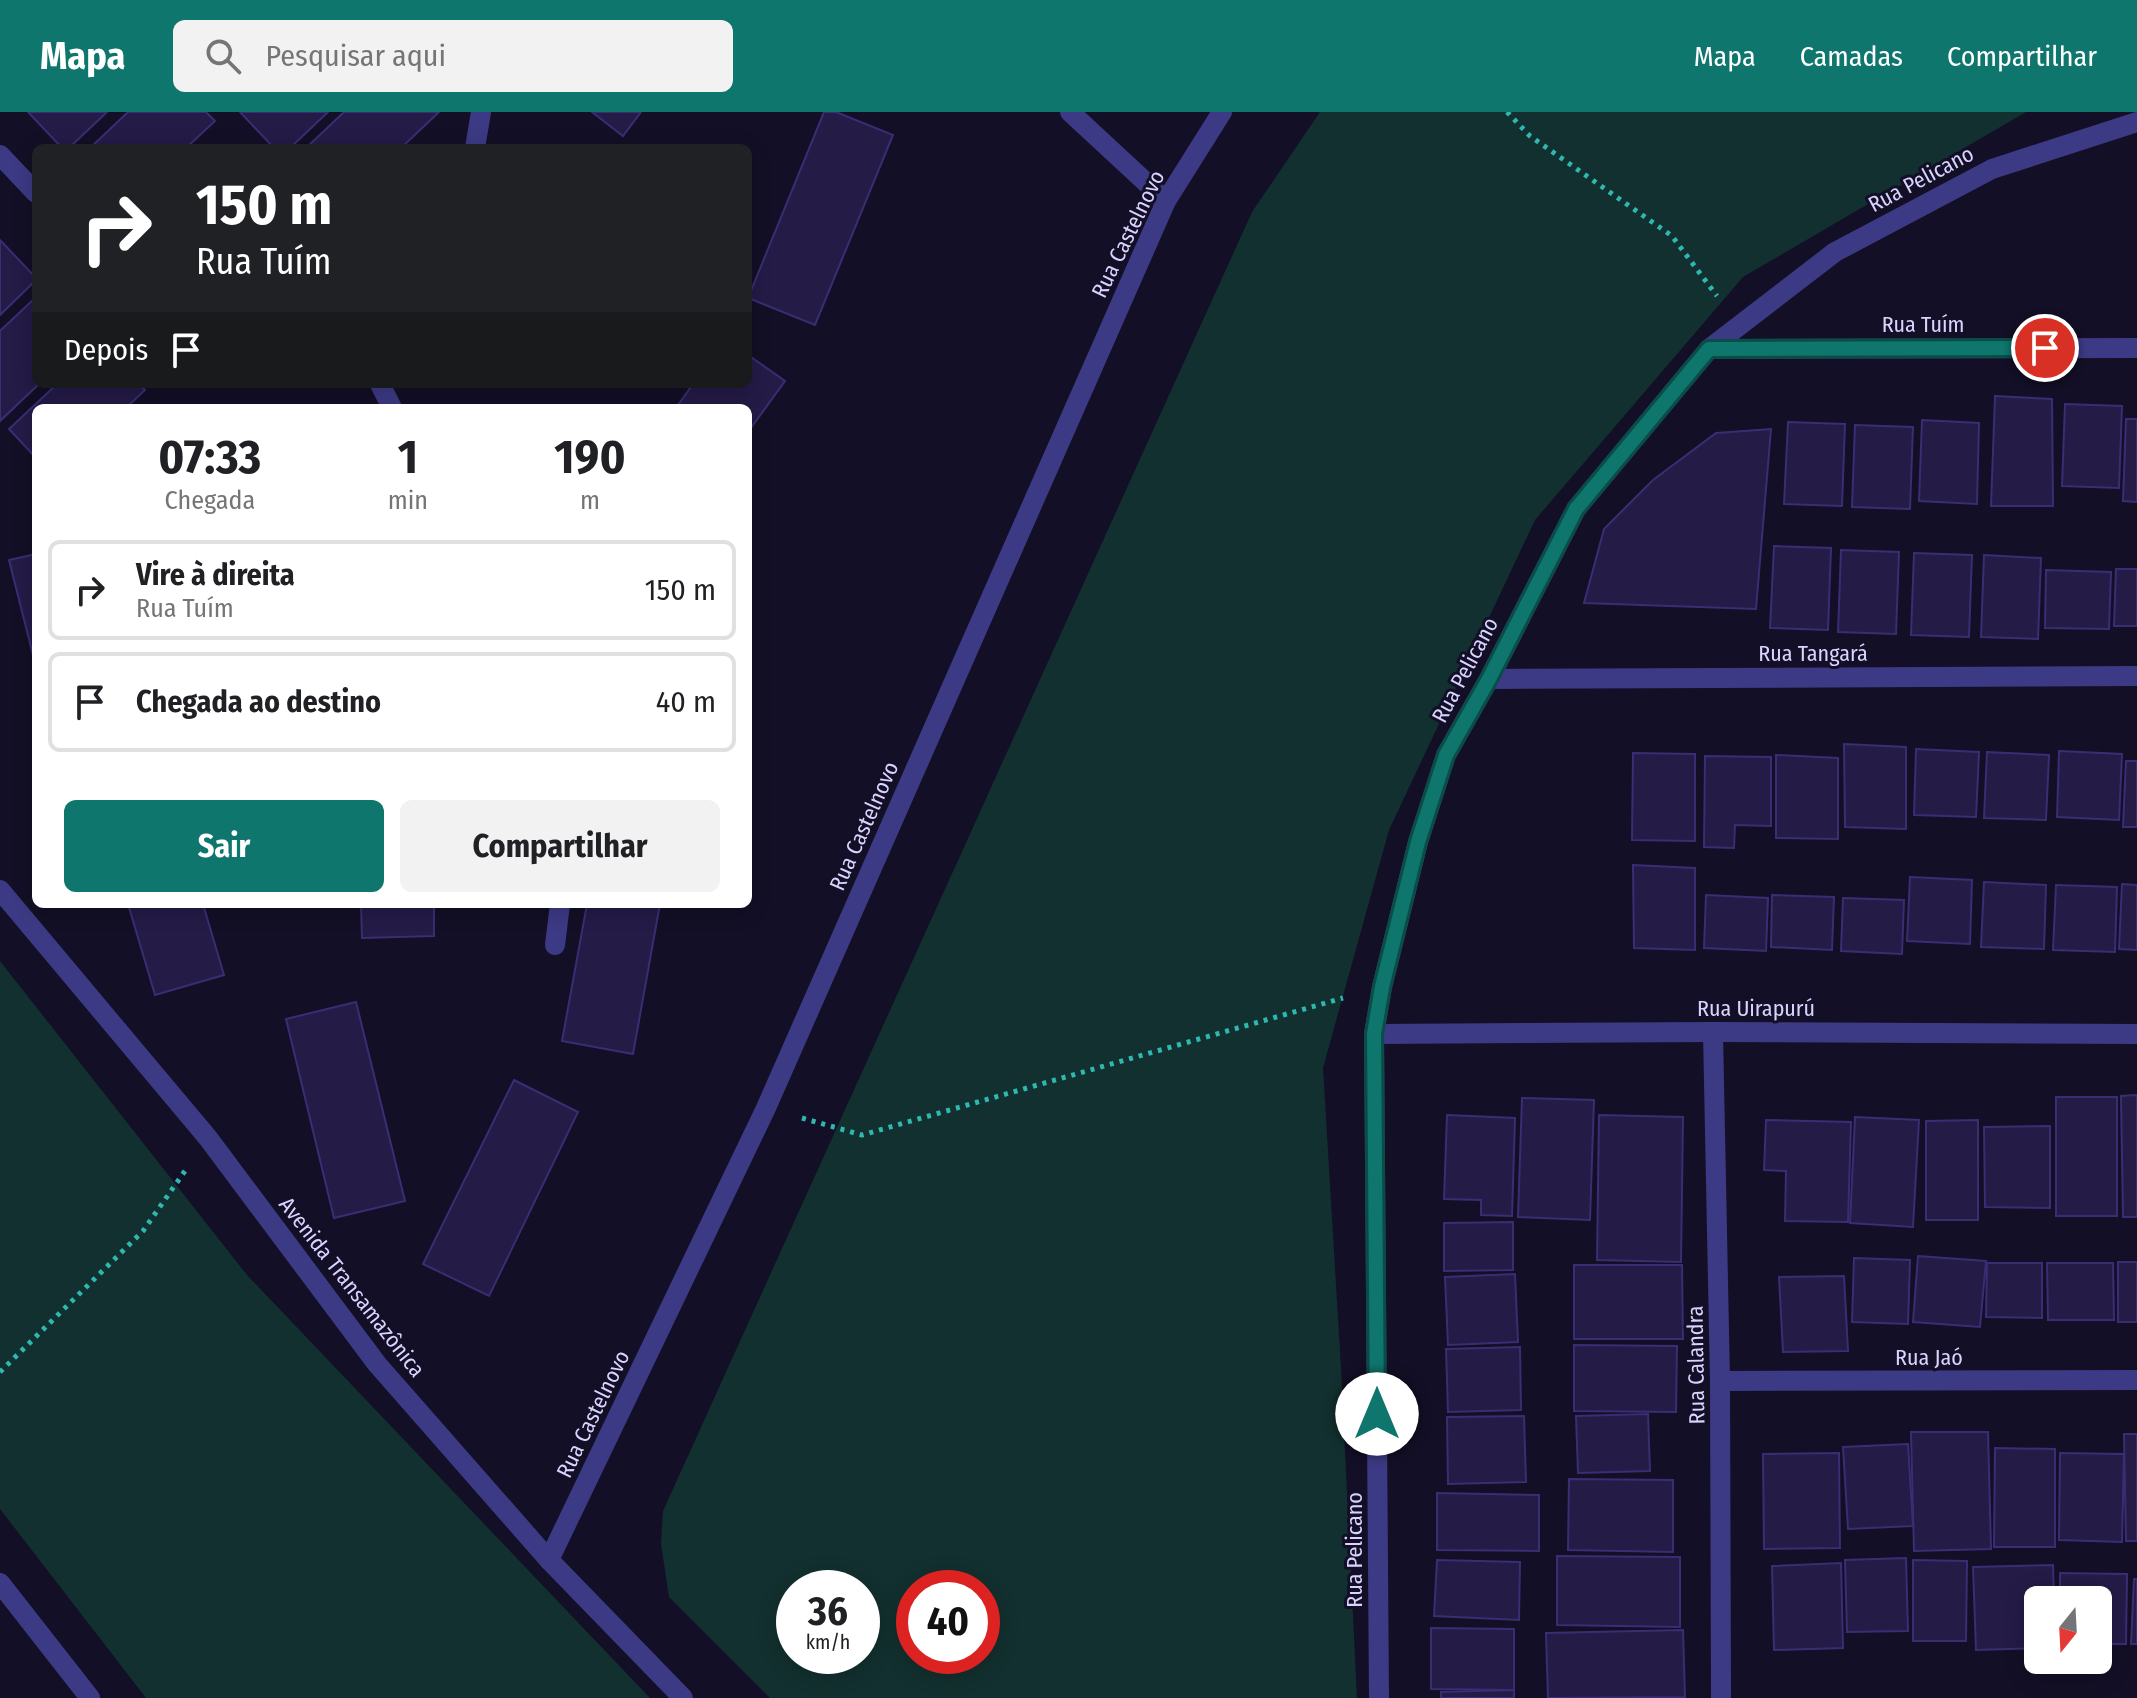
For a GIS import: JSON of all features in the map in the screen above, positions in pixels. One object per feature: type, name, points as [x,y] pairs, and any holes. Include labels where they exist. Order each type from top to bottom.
[{"type":"street","points":[[476,144],[481,112]]},
{"type":"street","points":[[1070,112],[1166,201]]},
{"type":"street","name":"Rua Castelnovo","points":[[549,1560],[766,1108],[1166,201],[1222,112]]},
{"type":"street","name":"Rua Pelicano","points":[[1379,1698],[1374,1034],[1382,987],[1418,842],[1446,755],[1489,679],[1576,509],[1709,349],[1835,252],[1992,169],[2137,122]]},
{"type":"street","points":[[0,155],[32,189]]},
{"type":"street","name":"Rua Tuím","points":[[1709,349],[2137,348]]},
{"type":"street","name":"Rua Tangará","points":[[1489,679],[2137,676]]},
{"type":"street","name":"Avenida Transamazônica","points":[[0,890],[208,1138],[377,1364],[549,1560],[683,1698]]},
{"type":"street","points":[[555,945],[560,908]]},
{"type":"street","name":"Rua Calandra","points":[[1713,1032],[1720,1381],[1721,1698]]},
{"type":"street","name":"Rua Uirapurú","points":[[1374,1034],[2137,1034]]},
{"type":"street","name":"Rua Jaó","points":[[1720,1381],[2137,1380]]},
{"type":"street","points":[[0,1583],[90,1698]]},
{"type":"path","points":[[1507,112],[1530,136],[1672,236],[1739,325]]},
{"type":"path","points":[[766,1108],[862,1135],[1382,987]]},
{"type":"path","points":[[0,1372],[143,1231],[208,1138]]},
{"type":"green space","points":[[1320,112],[2026,112],[1743,277],[1535,520],[1389,830],[1323,1068],[1357,1698],[770,1698],[669,1597],[661,1544],[663,1511],[1252,212]]},
{"type":"green space","points":[[0,961],[247,1275],[650,1698],[146,1698],[0,1509]]},
{"type":"building","points":[[28,112],[107,112],[73,144],[58,144]]},
{"type":"building","points":[[128,112],[206,112],[215,121],[190,144],[94,144]]},
{"type":"building","points":[[240,112],[328,112],[294,144],[270,144]]},
{"type":"building","points":[[344,112],[439,112],[405,144],[310,144]]},
{"type":"building","points":[[592,112],[641,112],[623,136]]},
{"type":"building","points":[[824,112],[836,112],[893,135],[815,325],[752,300],[752,288]]},
{"type":"building","points":[[0,240],[32,274],[32,284],[0,315]]},
{"type":"building","points":[[32,301],[32,388],[35,388],[0,421],[0,331]]},
{"type":"building","points":[[752,358],[785,381],[752,426],[752,404],[679,404],[690,388],[752,388]]},
{"type":"building","points":[[53,388],[145,390],[130,404],[36,404]]},
{"type":"building","points":[[1995,396],[2052,399],[2053,506],[1991,506]]},
{"type":"building","points":[[2065,404],[2122,406],[2119,488],[2062,486]]},
{"type":"building","points":[[32,407],[32,454],[9,429]]},
{"type":"building","points":[[2126,419],[2137,419],[2137,502],[2123,501]]},
{"type":"building","points":[[1922,420],[1979,423],[1977,504],[1919,501]]},
{"type":"building","points":[[1788,422],[1845,424],[1842,506],[1784,504]]},
{"type":"building","points":[[1855,425],[1913,427],[1910,509],[1852,507]]},
{"type":"building","points":[[1771,429],[1756,609],[1584,603],[1604,529],[1653,480],[1716,433]]},
{"type":"building","points":[[1774,546],[1831,548],[1828,630],[1770,628]]},
{"type":"building","points":[[1841,550],[1899,552],[1896,634],[1838,632]]},
{"type":"building","points":[[1914,553],[1972,555],[1969,637],[1911,635]]},
{"type":"building","points":[[32,555],[32,651],[9,560]]},
{"type":"building","points":[[1984,555],[2041,558],[2038,639],[1981,637]]},
{"type":"building","points":[[2116,569],[2137,569],[2137,626],[2114,626]]},
{"type":"building","points":[[2046,570],[2111,572],[2109,629],[2045,628]]},
{"type":"building","points":[[1844,744],[1906,747],[1906,829],[1845,827]]},
{"type":"building","points":[[1916,749],[1979,752],[1976,817],[1914,815]]},
{"type":"building","points":[[2059,751],[2122,754],[2119,820],[2057,817]]},
{"type":"building","points":[[1987,752],[2049,755],[2046,820],[1984,818]]},
{"type":"building","points":[[1633,753],[1695,754],[1695,841],[1632,840]]},
{"type":"building","points":[[1776,755],[1838,758],[1838,839],[1776,838]]},
{"type":"building","points":[[1705,756],[1771,757],[1771,826],[1735,825],[1734,848],[1704,847]]},
{"type":"building","points":[[2126,761],[2137,761],[2137,827],[2123,827]]},
{"type":"building","points":[[1633,865],[1695,868],[1695,950],[1634,948]]},
{"type":"building","points":[[1910,877],[1972,880],[1970,944],[1907,941]]},
{"type":"building","points":[[1984,882],[2046,885],[2044,949],[1981,947]]},
{"type":"building","points":[[2122,884],[2137,885],[2137,950],[2119,949]]},
{"type":"building","points":[[2056,885],[2117,887],[2115,952],[2053,950]]},
{"type":"building","points":[[1706,895],[1768,898],[1766,951],[1704,948]]},
{"type":"building","points":[[1772,895],[1834,897],[1832,950],[1771,947]]},
{"type":"building","points":[[1843,898],[1904,900],[1902,954],[1841,951]]},
{"type":"building","points":[[129,908],[204,908],[224,975],[155,995]]},
{"type":"building","points":[[361,908],[434,908],[434,936],[362,938]]},
{"type":"building","points":[[586,908],[659,908],[633,1054],[562,1041]]},
{"type":"building","points":[[356,1002],[405,1201],[334,1218],[286,1019]]},
{"type":"building","points":[[514,1080],[578,1112],[489,1296],[423,1264]]},
{"type":"building","points":[[2137,1095],[2137,1217],[2123,1217],[2121,1096]]},
{"type":"building","points":[[2056,1097],[2117,1097],[2117,1216],[2056,1216]]},
{"type":"building","points":[[1522,1098],[1594,1100],[1590,1220],[1518,1217]]},
{"type":"building","points":[[1447,1115],[1515,1118],[1512,1216],[1481,1215],[1481,1200],[1444,1199]]},
{"type":"building","points":[[1599,1115],[1683,1117],[1681,1262],[1597,1260]]},
{"type":"building","points":[[1855,1117],[1919,1120],[1913,1227],[1850,1223]]},
{"type":"building","points":[[1766,1120],[1851,1122],[1848,1222],[1785,1221],[1786,1171],[1764,1170]]},
{"type":"building","points":[[1978,1120],[1978,1220],[1926,1220],[1926,1121]]},
{"type":"building","points":[[2050,1126],[2050,1208],[1985,1207],[1984,1127]]},
{"type":"building","points":[[1513,1222],[1513,1270],[1444,1271],[1444,1223]]},
{"type":"building","points":[[1918,1256],[1986,1261],[1980,1327],[1913,1322]]},
{"type":"building","points":[[1854,1258],[1910,1260],[1908,1324],[1852,1322]]},
{"type":"building","points":[[2118,1262],[2137,1262],[2137,1322],[2118,1322]]},
{"type":"building","points":[[1987,1263],[2042,1263],[2042,1318],[1986,1317]]},
{"type":"building","points":[[2047,1263],[2113,1263],[2114,1320],[2048,1320]]},
{"type":"building","points":[[1574,1265],[1682,1265],[1683,1339],[1574,1339]]},
{"type":"building","points":[[1515,1274],[1518,1342],[1448,1345],[1445,1277]]},
{"type":"building","points":[[1844,1276],[1848,1351],[1783,1352],[1779,1277]]},
{"type":"building","points":[[1574,1345],[1677,1346],[1676,1412],[1574,1411]]},
{"type":"building","points":[[1520,1347],[1521,1410],[1448,1412],[1446,1349]]},
{"type":"building","points":[[1648,1414],[1650,1471],[1578,1473],[1576,1416]]},
{"type":"building","points":[[1524,1416],[1526,1482],[1448,1484],[1447,1417]]},
{"type":"building","points":[[1911,1432],[1988,1432],[1991,1549],[1914,1551]]},
{"type":"building","points":[[2124,1434],[2137,1434],[2137,1541],[2126,1541]]},
{"type":"building","points":[[1908,1444],[1913,1526],[1848,1529],[1843,1447]]},
{"type":"building","points":[[1995,1448],[2055,1449],[2055,1547],[1994,1547]]},
{"type":"building","points":[[1839,1453],[1840,1548],[1764,1549],[1763,1454]]},
{"type":"building","points":[[2060,1453],[2124,1454],[2122,1542],[2059,1540]]},
{"type":"building","points":[[1569,1479],[1673,1480],[1673,1552],[1568,1550]]},
{"type":"building","points":[[1437,1493],[1539,1495],[1539,1551],[1437,1550]]},
{"type":"building","points":[[1557,1556],[1680,1557],[1680,1627],[1557,1625]]},
{"type":"building","points":[[1906,1558],[1908,1631],[1847,1632],[1845,1560]]},
{"type":"building","points":[[1437,1560],[1520,1562],[1519,1620],[1434,1616]]},
{"type":"building","points":[[1913,1560],[1967,1561],[1966,1641],[1913,1641]]},
{"type":"building","points":[[1841,1563],[1843,1648],[1774,1650],[1772,1566]]},
{"type":"building","points":[[2053,1565],[2054,1586],[2024,1586],[2024,1648],[1976,1650],[1973,1567]]},
{"type":"building","points":[[2060,1573],[2127,1574],[2126,1644],[2112,1644],[2112,1586],[2060,1586]]},
{"type":"building","points":[[2134,1579],[2137,1579],[2137,1644],[2131,1644]]},
{"type":"building","points":[[1431,1628],[1514,1629],[1514,1690],[1431,1689]]},
{"type":"building","points":[[1683,1630],[1685,1697],[1548,1698],[1546,1633]]},
{"type":"building","points":[[1514,1690],[1514,1698],[1441,1698],[1441,1692]]},
{"type":"route","points":[[1377,1414],[1374,1034],[1382,987],[1418,842],[1446,755],[1489,679],[1576,509],[1709,349],[2045,348]]}]
